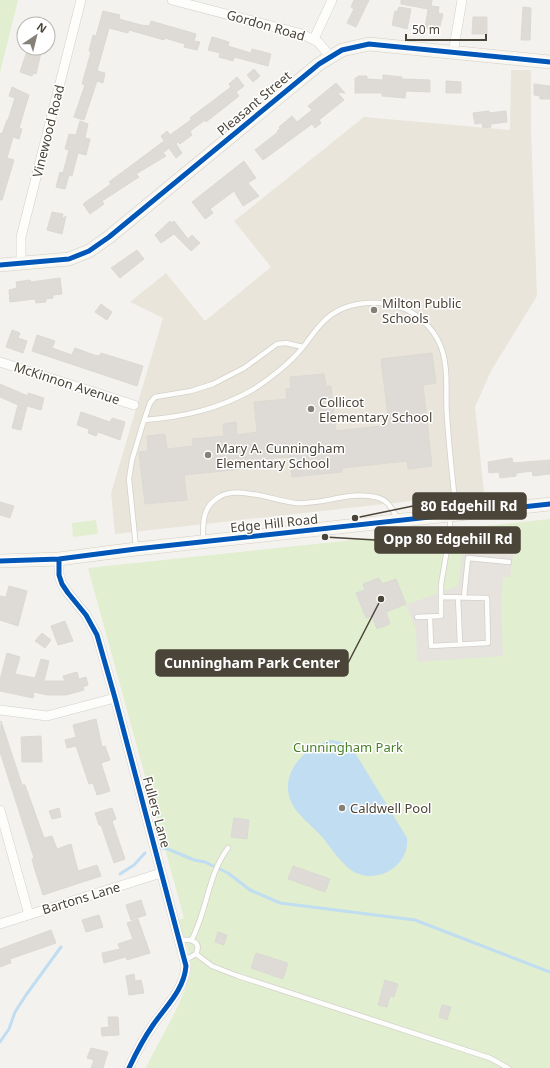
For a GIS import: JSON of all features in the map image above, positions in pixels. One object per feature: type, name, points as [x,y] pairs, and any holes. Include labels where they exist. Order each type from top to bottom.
[{"type":"street","name":"Vinewood Road","points":[[21,262],[21,237],[81,0]]},
{"type":"street","name":"Gordon Road","points":[[172,0],[294,32],[314,39],[330,56]]},
{"type":"street","points":[[314,39],[332,0]]},
{"type":"street","points":[[454,53],[462,0]]},
{"type":"street","name":"Pleasant Street","points":[[0,265],[69,259],[96,246],[330,56],[348,48],[369,44],[550,62]]},
{"type":"street","name":"McKinnon Avenue","points":[[0,362],[134,405]]},
{"type":"street","name":"Edge Hill Road","points":[[0,561],[59,559],[203,541],[550,504]]},
{"type":"street","name":"Fullers Lane","points":[[59,559],[62,584],[92,625],[97,635],[116,698],[185,960],[185,972],[181,986],[150,1029],[129,1068]]},
{"type":"street","points":[[0,710],[47,716],[116,698]]},
{"type":"street","points":[[0,810],[29,915]]},
{"type":"street","name":"Bartons Lane","points":[[0,924],[161,873]]},
{"type":"lane","points":[[144,420],[188,415],[231,401],[269,378],[291,360],[329,316],[341,309],[361,304],[385,303],[400,307],[415,314],[428,325],[441,346],[445,360],[453,515],[441,580],[441,616],[417,617]]},
{"type":"lane","points":[[136,549],[129,479],[132,460],[150,403],[155,397],[184,393],[213,384],[244,368],[277,344],[286,343],[303,347]]},
{"type":"lane","points":[[203,541],[206,510],[210,503],[220,496],[227,494],[249,494],[294,502],[310,503],[353,497],[376,497],[390,505],[399,521]]},
{"type":"lane","points":[[464,597],[468,558],[508,562]]},
{"type":"lane","points":[[430,617],[431,646],[488,643],[487,598],[441,597]]},
{"type":"lane","points":[[458,597],[460,644]]},
{"type":"lane","points":[[192,939],[199,924],[215,874],[228,848]]},
{"type":"lane","points":[[180,941],[192,939]]},
{"type":"lane","points":[[185,960],[196,954],[198,948],[192,939]]},
{"type":"lane","points":[[196,954],[212,966],[238,976],[490,1058],[508,1068]]},
{"type":"shaded area","name":"Milton Public Schools","points":[[511,70],[531,70],[531,130],[537,296],[491,371],[475,407],[484,493],[115,534],[111,493],[163,318],[130,302],[166,273],[205,321],[271,267],[234,221],[364,117],[510,130]]},
{"type":"shaded area","points":[[464,543],[514,548],[510,577],[503,577],[501,602],[503,656],[417,662],[416,629],[406,605],[458,586]]},
{"type":"green space","points":[[0,0],[18,0],[0,73]]},
{"type":"green space","name":"Cunningham Park","points":[[550,519],[550,1068],[146,1068],[180,1001],[190,974],[191,964],[188,948],[178,920],[184,918],[88,568]]},
{"type":"green space","points":[[96,520],[98,534],[73,537],[72,523]]},
{"type":"water","name":"Caldwell Pool","points":[[331,740],[342,742],[354,751],[407,838],[407,848],[403,857],[391,870],[382,874],[373,876],[363,875],[350,869],[341,861],[319,833],[300,815],[290,799],[288,789],[289,779],[292,770],[298,761],[313,748]]},
{"type":"building","points":[[354,0],[369,0],[356,27],[347,23],[354,9],[351,7]]},
{"type":"building","points":[[401,0],[432,0],[431,6],[439,7],[438,13],[443,14],[439,30],[425,28],[428,9],[401,4]]},
{"type":"building","points":[[399,7],[411,9],[407,29],[392,25],[395,11],[397,12]]},
{"type":"building","points":[[523,7],[531,8],[530,40],[521,40]]},
{"type":"building","points":[[103,11],[120,15],[119,19],[141,25],[149,26],[151,21],[196,34],[194,41],[200,42],[197,50],[184,47],[185,44],[165,38],[164,40],[129,30],[128,33],[109,28],[97,71],[105,73],[103,83],[97,81],[84,120],[74,117],[85,85],[82,84],[91,52],[89,51],[93,35],[96,36]]},
{"type":"building","points":[[473,17],[487,17],[487,34],[472,34]]},
{"type":"building","points":[[212,37],[229,42],[228,46],[251,53],[252,49],[271,54],[268,66],[234,57],[233,61],[219,57],[220,53],[208,50]]},
{"type":"building","points":[[25,56],[40,56],[36,74],[33,73],[32,76],[20,72]]},
{"type":"building","points":[[254,69],[260,76],[253,82],[247,75]]},
{"type":"building","points":[[383,75],[402,77],[401,79],[430,80],[430,92],[406,91],[405,98],[382,96],[382,93],[355,93],[355,78],[358,76],[367,76],[367,79],[383,80]]},
{"type":"building","points":[[237,77],[244,86],[236,92],[239,96],[206,122],[205,120],[190,131],[192,135],[180,144],[178,142],[176,144],[182,153],[176,158],[169,148],[163,153],[166,156],[136,174],[139,177],[102,201],[104,204],[90,214],[83,204],[111,184],[109,182],[164,141],[161,136],[167,131],[170,135],[231,87],[229,84]]},
{"type":"building","points":[[446,81],[461,82],[461,93],[446,93]]},
{"type":"building","points":[[336,83],[345,93],[337,92],[344,100],[319,120],[321,123],[315,128],[312,124],[263,160],[255,150],[278,132],[277,131],[280,129],[279,127],[292,116],[297,122],[312,110],[308,106]]},
{"type":"building","points":[[534,84],[550,86],[550,99],[540,99],[540,96],[534,95]]},
{"type":"building","points":[[12,87],[29,95],[19,128],[22,129],[19,139],[13,137],[7,158],[14,160],[2,200],[0,200],[0,133],[2,134],[15,98],[9,96]]},
{"type":"building","points":[[489,111],[489,113],[506,111],[507,122],[491,124],[491,127],[483,128],[482,123],[475,124],[473,113]]},
{"type":"building","points":[[80,121],[88,124],[85,138],[90,139],[86,155],[78,153],[72,176],[69,175],[65,189],[56,187],[60,172],[63,173],[69,150],[65,149],[69,134],[76,135]]},
{"type":"building","points":[[244,161],[256,178],[248,183],[259,196],[243,206],[234,191],[210,209],[213,213],[205,219],[192,202]]},
{"type":"building","points":[[52,212],[63,214],[62,219],[66,216],[62,234],[47,230]]},
{"type":"building","points":[[170,221],[171,223],[174,221],[188,239],[192,235],[200,243],[191,251],[174,234],[161,243],[155,235]]},
{"type":"building","points":[[137,250],[144,259],[120,278],[111,268]]},
{"type":"building","points":[[60,278],[62,294],[53,295],[53,298],[46,299],[46,302],[36,303],[35,299],[10,302],[9,290],[17,288],[16,282],[30,280],[31,282]]},
{"type":"building","points":[[101,304],[112,312],[107,320],[95,312]]},
{"type":"building","points":[[12,330],[20,333],[18,338],[27,341],[23,353],[6,347]]},
{"type":"building","points":[[37,335],[55,341],[52,348],[72,355],[75,348],[94,355],[99,356],[101,353],[143,366],[137,386],[32,351]]},
{"type":"building","name":"Collicot Elementary School","points":[[432,353],[436,383],[423,385],[432,466],[408,469],[407,461],[342,468],[342,472],[292,477],[290,457],[272,458],[273,466],[184,475],[187,500],[145,504],[139,452],[148,451],[147,436],[165,434],[167,449],[193,446],[192,439],[224,436],[223,424],[236,422],[237,435],[257,432],[254,402],[287,399],[286,389],[291,389],[290,377],[324,374],[326,386],[331,386],[336,431],[389,425],[381,359]]},
{"type":"building","points":[[0,384],[28,396],[28,393],[44,398],[41,410],[27,406],[21,430],[12,428],[18,405],[0,397]]},
{"type":"building","points":[[81,412],[110,422],[112,418],[125,422],[120,440],[98,432],[96,436],[88,433],[89,429],[77,425]]},
{"type":"building","points":[[512,458],[513,463],[550,460],[550,474],[533,476],[532,471],[516,473],[516,476],[500,478],[499,472],[489,473],[488,462]]},
{"type":"building","points":[[0,502],[14,506],[10,518],[0,515]]},
{"type":"building","points":[[379,578],[382,584],[396,579],[406,604],[386,612],[390,624],[377,629],[372,616],[366,618],[356,593],[365,590],[363,584]]},
{"type":"building","points":[[9,586],[27,591],[18,626],[0,620],[0,596],[6,597]]},
{"type":"building","points":[[65,621],[73,641],[58,645],[51,626]]},
{"type":"building","points":[[42,633],[51,640],[45,648],[35,641]]},
{"type":"building","points":[[7,653],[20,657],[15,674],[35,678],[41,659],[49,661],[44,681],[65,681],[63,676],[77,672],[79,679],[86,677],[88,685],[83,687],[84,690],[66,695],[47,695],[34,692],[33,698],[0,691],[0,680]]},
{"type":"building","points":[[96,719],[102,747],[105,746],[110,760],[101,763],[110,791],[97,795],[93,783],[89,784],[76,746],[67,748],[65,740],[76,737],[73,725]]},
{"type":"building","points":[[1,721],[22,785],[25,785],[44,838],[52,836],[57,849],[71,844],[78,871],[97,865],[101,876],[43,895],[32,859],[34,858],[0,752]]},
{"type":"building","points":[[41,736],[42,762],[22,762],[21,737]]},
{"type":"building","points":[[59,808],[61,817],[52,819],[49,811]]},
{"type":"building","points":[[112,808],[116,819],[112,821],[125,859],[114,863],[101,825],[99,825],[95,813]]},
{"type":"building","points":[[234,818],[249,820],[247,839],[231,837]]},
{"type":"building","points":[[293,866],[330,879],[325,892],[288,879]]},
{"type":"building","points":[[141,900],[146,915],[131,920],[126,905]]},
{"type":"building","points":[[99,915],[103,927],[86,932],[82,920]]},
{"type":"building","points":[[138,919],[150,953],[127,960],[126,957],[104,963],[102,953],[120,949],[118,944],[133,939],[127,923]]},
{"type":"building","points":[[51,930],[56,943],[10,959],[11,963],[0,967],[0,949]]},
{"type":"building","points":[[218,932],[227,935],[224,945],[215,942]]},
{"type":"building","points":[[256,953],[288,963],[283,979],[251,968]]},
{"type":"building","points":[[134,974],[135,981],[141,980],[144,993],[129,995],[126,976]]},
{"type":"building","points":[[385,980],[398,984],[394,997],[390,996],[387,1007],[378,1005]]},
{"type":"building","points":[[442,1005],[451,1007],[447,1020],[439,1017]]},
{"type":"building","points":[[108,1017],[118,1017],[119,1035],[102,1036],[101,1028],[109,1027]]},
{"type":"building","points":[[91,1048],[108,1052],[103,1068],[91,1068],[94,1060],[87,1058]]},
{"type":"waterway","points":[[161,848],[168,849],[194,860],[205,862],[228,873],[250,890],[280,903],[415,920],[550,972]]},
{"type":"waterway","points":[[120,874],[134,865],[145,853]]},
{"type":"waterway","points":[[0,1042],[9,1029],[15,1012],[61,947]]},
{"type":"cycle path","points":[[0,265],[69,259],[89,251],[109,237],[319,64],[342,50],[369,44],[550,62]]},
{"type":"cycle path","points":[[0,561],[59,559],[136,549],[550,504]]},
{"type":"cycle path","points":[[59,559],[59,575],[62,584],[86,615],[97,635],[186,966],[182,983],[140,1046],[129,1068]]},
{"type":"place","name":"Milton Public Schools","points":[[374,310]]},
{"type":"place","name":"Collicot Elementary School","points":[[311,409]]},
{"type":"place","name":"Mary A. Cunningham Elementary School","points":[[208,455]]},
{"type":"place","name":"80 Edgehill Rd","points":[[355,518]]},
{"type":"place","name":"Opp 80 Edgehill Rd","points":[[325,537]]},
{"type":"place","name":"Cunningham Park Center","points":[[381,599]]},
{"type":"place","name":"Caldwell Pool","points":[[342,808]]}]
